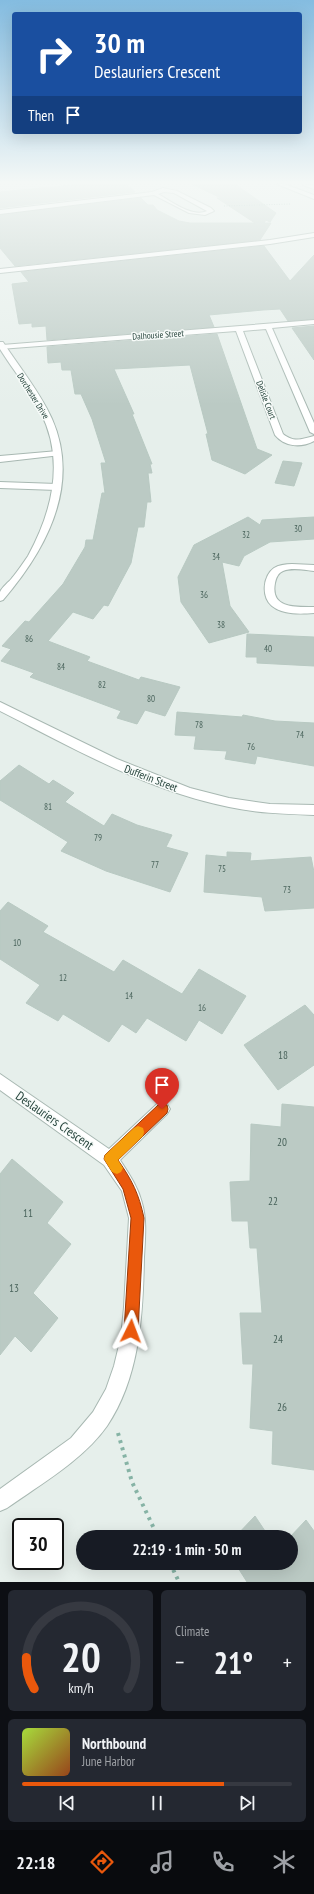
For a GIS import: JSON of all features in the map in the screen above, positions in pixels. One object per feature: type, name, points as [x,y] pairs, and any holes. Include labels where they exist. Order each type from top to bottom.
[{"type":"street","points":[[0,272],[128,258]]},
{"type":"street","name":"Dalhousie Street","points":[[1,345],[239,329],[314,322]]},
{"type":"street","points":[[268,326],[314,432]]},
{"type":"street","name":"Delisle Court","points":[[239,329],[279,435],[286,440],[297,443],[308,442],[314,438]]},
{"type":"street","name":"Dorchester Drive","points":[[0,598],[29,562],[44,537],[53,510],[57,487],[58,453],[48,419],[1,345]]},
{"type":"street","points":[[0,459],[58,453]]},
{"type":"street","points":[[0,486],[57,487]]},
{"type":"street","points":[[314,568],[294,566],[278,570],[273,575],[268,591],[272,600],[281,607],[294,610],[314,610]]},
{"type":"street","name":"Dufferin Street","points":[[0,706],[128,770],[175,788],[206,798],[259,807],[314,810]]},
{"type":"street","name":"Deslauriers Crescent","points":[[0,1081],[110,1159],[128,1186],[138,1218],[129,1346],[126,1361],[109,1405],[97,1424],[81,1443],[0,1501]]},
{"type":"street","points":[[110,1159],[162,1109]]},
{"type":"path","points":[[109,1405],[132,1482],[155,1530]]},
{"type":"path","points":[[173,1570],[179,1582]]},
{"type":"building","points":[[8,258],[92,258],[15,266]]},
{"type":"building","points":[[153,258],[273,258],[290,281],[311,258],[314,258],[314,319],[288,321],[280,309],[263,310],[209,315],[214,327],[47,340],[46,326],[32,327],[32,323],[19,324],[12,284],[29,282],[21,272]]},
{"type":"building","points":[[314,326],[314,360],[292,328]]},
{"type":"building","points":[[217,334],[257,449],[272,455],[245,474],[212,460],[206,434],[208,434],[190,365],[114,369],[134,414],[132,414],[152,464],[150,464],[152,473],[148,473],[151,502],[147,502],[144,527],[138,527],[131,563],[108,606],[104,605],[93,619],[73,612],[48,641],[90,657],[87,661],[139,680],[141,677],[180,687],[165,716],[145,710],[137,724],[117,718],[121,711],[30,677],[34,673],[1,661],[11,649],[2,646],[25,621],[29,622],[63,584],[85,547],[86,540],[93,540],[102,493],[105,493],[101,463],[106,463],[92,419],[81,394],[75,394],[71,370],[62,370],[61,362],[48,363],[47,347]]},
{"type":"building","points":[[283,461],[302,463],[294,486],[275,483]]},
{"type":"building","points":[[248,517],[260,525],[262,520],[314,517],[314,539],[270,542],[244,556],[239,566],[222,562],[230,606],[249,632],[209,643],[181,602],[178,577],[194,545]]},
{"type":"building","points":[[247,634],[314,637],[314,666],[257,663],[257,657],[246,657]]},
{"type":"building","points":[[177,712],[242,717],[243,715],[275,721],[314,723],[314,766],[257,756],[255,764],[225,759],[227,751],[194,749],[196,736],[175,735]]},
{"type":"building","points":[[19,765],[49,784],[53,780],[74,793],[65,802],[104,826],[112,814],[137,825],[172,835],[166,847],[188,853],[170,892],[106,871],[61,851],[68,842],[0,800],[0,781]]},
{"type":"building","points":[[227,852],[251,853],[250,861],[311,857],[314,872],[314,908],[265,911],[262,897],[204,892],[206,855],[227,857]]},
{"type":"building","points":[[8,902],[48,926],[43,932],[114,972],[123,960],[182,994],[199,969],[246,996],[222,1034],[199,1020],[186,1041],[147,1018],[136,1033],[122,1024],[109,1042],[63,1014],[58,1021],[26,1003],[40,985],[0,959],[0,911]]},
{"type":"building","points":[[305,1005],[314,1015],[314,1065],[278,1090],[244,1045]]},
{"type":"building","points":[[282,1104],[314,1107],[314,1470],[272,1464],[273,1431],[250,1428],[253,1364],[243,1364],[240,1313],[262,1313],[257,1248],[250,1248],[248,1221],[232,1221],[230,1182],[250,1181],[251,1124],[281,1127]]},
{"type":"building","points":[[12,1159],[63,1202],[47,1223],[71,1244],[33,1293],[58,1318],[31,1352],[15,1336],[0,1355],[0,1174]]},
{"type":"building","points":[[255,1516],[264,1530],[242,1530]]},
{"type":"building","points":[[306,1520],[314,1531],[314,1582],[247,1582],[239,1570],[298,1570],[298,1530],[297,1530]]},
{"type":"slow traffic","points":[[117,1168],[110,1159],[138,1132]]},
{"type":"route","points":[[131,1331],[138,1218],[128,1186],[110,1159],[162,1109]]}]
